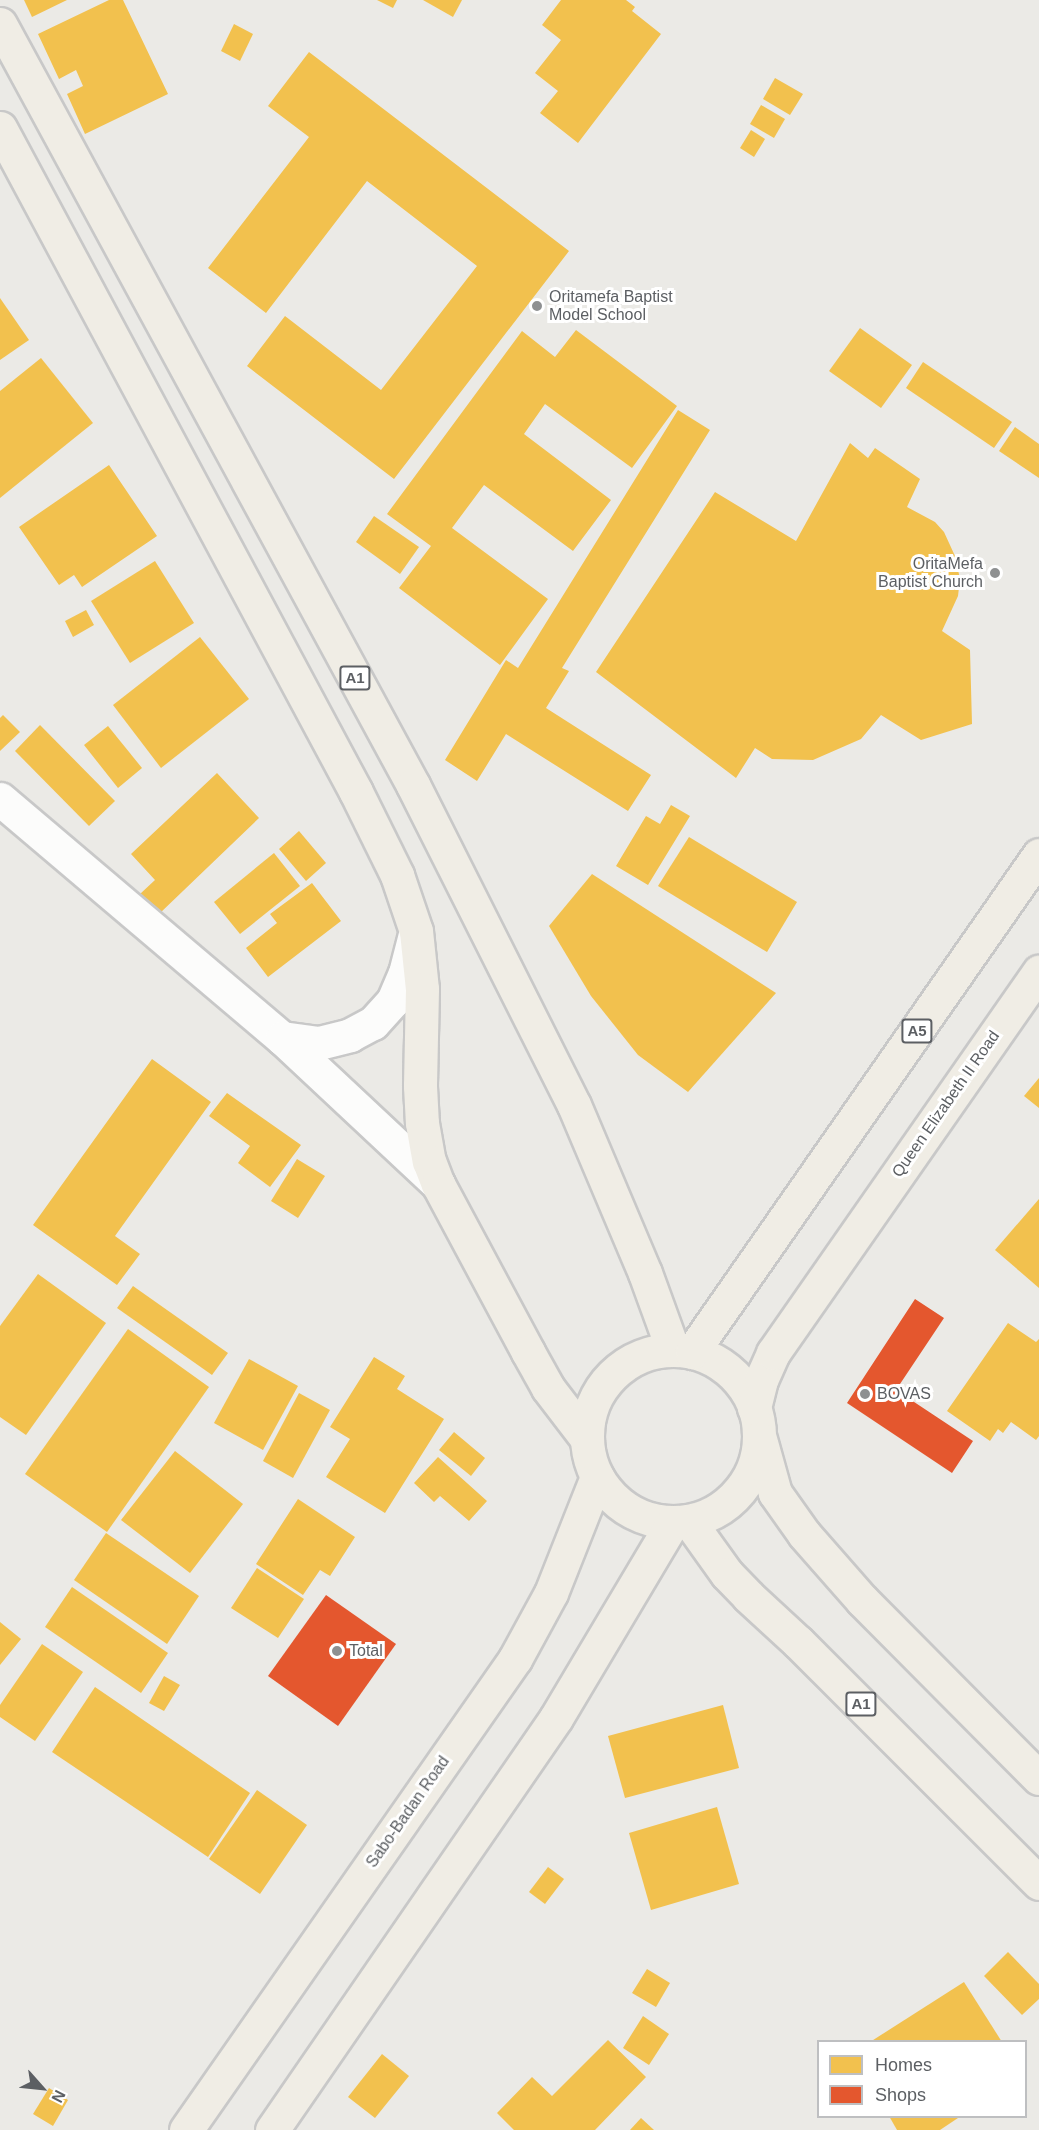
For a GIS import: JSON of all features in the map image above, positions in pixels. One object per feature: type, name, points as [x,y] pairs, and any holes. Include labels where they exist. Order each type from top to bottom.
[{"type":"highway","name":"A1","points":[[0,24],[413,785],[574,1105],[645,1273],[683,1351]]},
{"type":"highway","points":[[0,128],[356,792],[397,875],[416,931],[423,989],[422,1123],[429,1161],[438,1184],[548,1388],[587,1439]]},
{"type":"highway","name":"A5","points":[[683,1351],[795,1206],[1039,855]]},
{"type":"highway","name":"Queen Elizabeth II Road","points":[[757,1422],[761,1380],[773,1353],[1039,972]]},
{"type":"highway","points":[[757,1422],[754,1465],[739,1491],[717,1510],[681,1521],[650,1520],[629,1510],[611,1496],[597,1477],[587,1439],[589,1419],[595,1400],[612,1376],[635,1359],[654,1352],[683,1351],[713,1359],[730,1371],[745,1388],[757,1422],[775,1493],[804,1534],[862,1600],[1039,1778]]},
{"type":"highway","name":"Sabo-Badan Road","points":[[186,2130],[515,1659],[551,1593],[597,1477]]},
{"type":"highway","name":"A1","points":[[681,1521],[748,1596],[807,1650],[1039,1883]]},
{"type":"highway","points":[[272,2130],[556,1718],[681,1521]]},
{"type":"street","points":[[0,799],[282,1038],[438,1184]]},
{"type":"street","points":[[282,1038],[319,1043],[350,1035],[373,1023],[393,1001],[405,973],[416,931]]},
{"type":"building: Homes","points":[[24,0],[67,0],[32,17]]},
{"type":"building: Homes","points":[[109,0],[123,0],[168,94],[85,134],[67,94],[83,86],[76,70],[59,79],[38,34]]},
{"type":"building: Homes","points":[[377,0],[397,0],[393,8]]},
{"type":"building: Homes","points":[[423,0],[462,0],[453,17]]},
{"type":"building: Homes","points":[[561,0],[626,0],[635,7],[632,11],[661,34],[578,143],[540,113],[558,91],[535,73],[561,40],[542,25]]},
{"type":"building: Homes","points":[[234,24],[253,34],[240,61],[221,51]]},
{"type":"building: Homes","points":[[309,52],[569,251],[394,479],[247,366],[285,316],[381,390],[477,266],[367,181],[266,313],[208,268],[309,137],[268,106]]},
{"type":"building: Homes","points":[[775,78],[803,94],[790,115],[763,99]]},
{"type":"building: Homes","points":[[761,105],[785,119],[774,138],[750,124]]},
{"type":"building: Homes","points":[[751,130],[765,139],[754,157],[740,148]]},
{"type":"building: Homes","points":[[0,298],[29,340],[0,360]]},
{"type":"building: Homes","points":[[860,328],[912,365],[881,408],[829,371]]},
{"type":"building: Homes","points":[[576,330],[677,406],[632,468],[545,404],[524,434],[611,500],[573,551],[484,485],[452,528],[548,599],[500,665],[399,588],[431,546],[387,514],[522,331],[555,357]]},
{"type":"building: Homes","points":[[41,358],[93,423],[0,498],[0,391]]},
{"type":"building: Homes","points":[[923,362],[1012,422],[994,448],[906,388]]},
{"type":"building: Homes","points":[[678,410],[710,430],[562,668],[569,671],[546,708],[651,775],[628,811],[506,734],[477,781],[445,760],[506,660],[518,668]]},
{"type":"building: Homes","points":[[1015,427],[1039,444],[1039,478],[999,451]]},
{"type":"building: Homes","points":[[850,443],[868,458],[875,448],[920,479],[907,507],[935,522],[944,532],[955,556],[960,579],[958,596],[942,631],[970,650],[972,724],[921,740],[881,715],[861,739],[813,760],[772,759],[755,748],[736,778],[596,672],[715,492],[796,541]]},
{"type":"building: Homes","points":[[109,465],[157,536],[82,587],[74,575],[59,585],[19,527]]},
{"type":"building: Homes","points":[[374,516],[419,547],[400,574],[356,542]]},
{"type":"building: Homes","points":[[155,561],[194,623],[130,663],[91,601]]},
{"type":"building: Homes","points":[[86,610],[94,625],[73,637],[65,621]]},
{"type":"building: Homes","points":[[200,637],[249,699],[161,768],[113,705]]},
{"type":"building: Homes","points":[[3,715],[20,732],[0,751],[0,718]]},
{"type":"building: Homes","points":[[40,725],[115,801],[89,826],[15,751]]},
{"type":"building: Homes","points":[[108,726],[142,768],[118,788],[84,745]]},
{"type":"building: Homes","points":[[217,773],[259,818],[159,914],[140,894],[155,880],[131,854]]},
{"type":"building: Homes","points":[[671,805],[690,816],[648,885],[616,866],[646,816],[660,824]]},
{"type":"building: Homes","points":[[299,831],[326,863],[306,881],[279,849]]},
{"type":"building: Homes","points":[[689,837],[797,902],[767,952],[658,886]]},
{"type":"building: Homes","points":[[274,853],[300,886],[240,934],[214,902]]},
{"type":"building: Homes","points":[[592,874],[776,993],[688,1092],[638,1055],[591,996],[549,926]]},
{"type":"building: Homes","points":[[312,883],[341,921],[268,977],[246,948],[277,923],[270,914]]},
{"type":"building: Homes","points":[[152,1059],[211,1102],[115,1236],[140,1254],[117,1285],[33,1225]]},
{"type":"building: Homes","points":[[1039,1078],[1039,1108],[1024,1096]]},
{"type":"building: Homes","points":[[227,1093],[301,1145],[270,1187],[238,1163],[250,1146],[209,1116]]},
{"type":"building: Homes","points":[[297,1159],[325,1176],[298,1218],[271,1201]]},
{"type":"building: Homes","points":[[1039,1199],[1039,1288],[995,1250]]},
{"type":"building: Homes","points":[[38,1274],[106,1323],[26,1435],[0,1417],[0,1326]]},
{"type":"building: Homes","points":[[133,1286],[228,1353],[212,1375],[117,1308]]},
{"type":"building: Homes","points":[[1008,1323],[1036,1342],[1039,1339],[1039,1436],[1036,1440],[1011,1422],[1003,1433],[998,1429],[990,1441],[947,1411]]},
{"type":"building: Homes","points":[[128,1329],[209,1387],[107,1532],[25,1474]]},
{"type":"building: Homes","points":[[374,1357],[405,1376],[397,1389],[444,1419],[385,1513],[326,1477],[350,1439],[330,1427]]},
{"type":"building: Homes","points":[[249,1359],[298,1386],[263,1450],[214,1423]]},
{"type":"building: Homes","points":[[299,1393],[330,1410],[293,1478],[263,1461]]},
{"type":"building: Homes","points":[[454,1432],[485,1458],[471,1476],[439,1450]]},
{"type":"building: Homes","points":[[175,1451],[243,1504],[190,1573],[121,1520]]},
{"type":"building: Homes","points":[[438,1457],[487,1501],[469,1521],[440,1496],[434,1502],[414,1483]]},
{"type":"building: Homes","points":[[298,1499],[355,1537],[330,1576],[320,1570],[303,1595],[256,1564]]},
{"type":"building: Homes","points":[[106,1533],[199,1596],[167,1644],[74,1580]]},
{"type":"building: Homes","points":[[257,1568],[304,1599],[278,1638],[231,1608]]},
{"type":"building: Homes","points":[[72,1587],[168,1653],[141,1693],[45,1627]]},
{"type":"building: Homes","points":[[0,1622],[21,1639],[0,1665]]},
{"type":"building: Homes","points":[[42,1644],[83,1672],[35,1741],[0,1717],[0,1705]]},
{"type":"building: Homes","points":[[164,1676],[180,1685],[164,1711],[149,1703]]},
{"type":"building: Homes","points":[[95,1687],[250,1793],[208,1857],[52,1752]]},
{"type":"building: Homes","points":[[723,1705],[739,1768],[625,1798],[608,1736]]},
{"type":"building: Homes","points":[[257,1790],[307,1825],[260,1894],[209,1859]]},
{"type":"building: Homes","points":[[717,1807],[739,1884],[651,1910],[629,1833]]},
{"type":"building: Homes","points":[[548,1867],[564,1879],[545,1904],[529,1892]]},
{"type":"building: Homes","points":[[1008,1952],[1039,1984],[1039,1999],[1022,2015],[984,1976]]},
{"type":"building: Homes","points":[[647,1969],[670,1983],[656,2007],[632,1993]]},
{"type":"building: Homes","points":[[964,1982],[1001,2040],[873,2040]]},
{"type":"building: Homes","points":[[643,2016],[669,2034],[649,2065],[623,2048]]},
{"type":"building: Homes","points":[[608,2040],[646,2077],[595,2130],[514,2130],[497,2113],[532,2077],[552,2096]]},
{"type":"building: Homes","points":[[382,2054],[409,2076],[375,2118],[348,2097]]},
{"type":"building: Homes","points":[[49,2088],[68,2100],[53,2126],[33,2114]]},
{"type":"building: Homes","points":[[641,2118],[654,2130],[630,2130]]},
{"type":"building: Homes","points":[[890,2118],[958,2118],[940,2130],[897,2130]]},
{"type":"building: Shops","points":[[915,1299],[944,1318],[896,1390],[973,1441],[952,1473],[847,1403]]},
{"type":"building: Shops","points":[[326,1595],[396,1644],[338,1726],[268,1676]]},
{"type":"place","name":"Oritamefa Baptist Model School","points":[[537,306]]},
{"type":"place","name":"OritaMefa Baptist Church","points":[[995,573]]},
{"type":"place","name":"BOVAS","points":[[865,1394]]},
{"type":"place","name":"Total","points":[[337,1651]]}]
